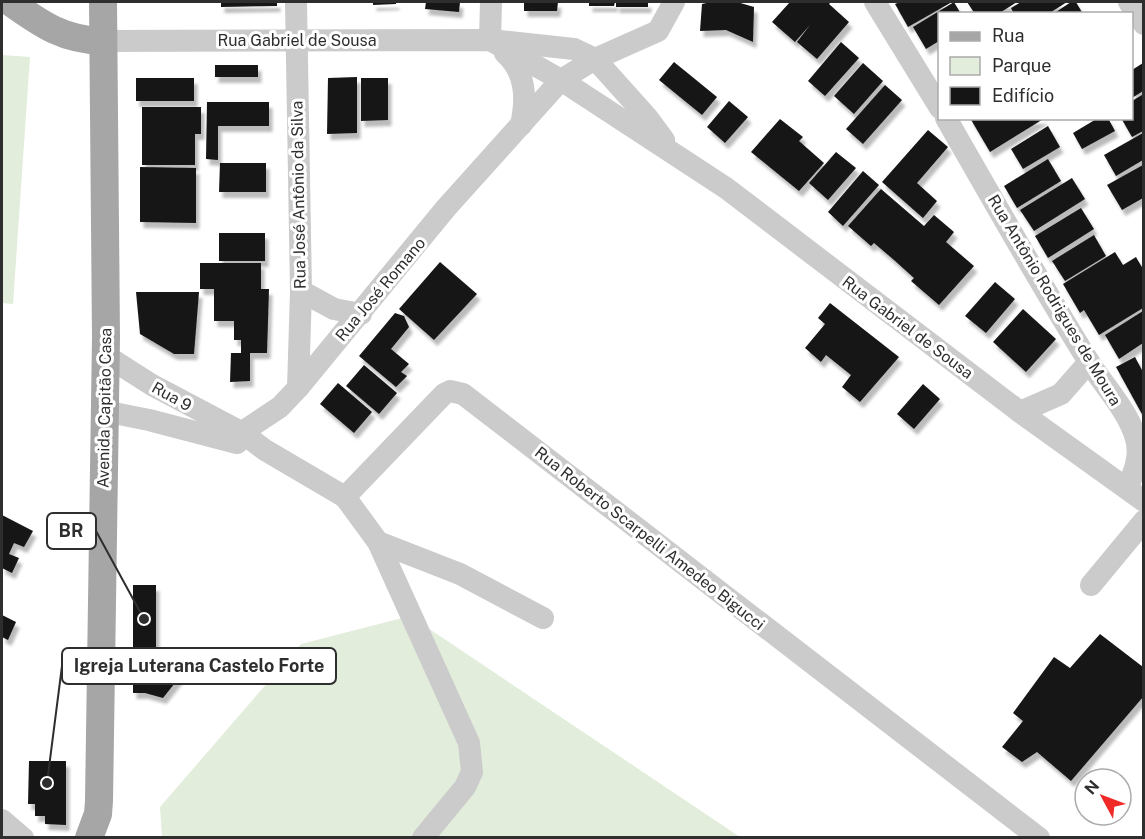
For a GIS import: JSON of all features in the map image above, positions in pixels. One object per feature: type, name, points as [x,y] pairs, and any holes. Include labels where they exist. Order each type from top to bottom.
[{"type":"main road","points":[[10,2],[44,26],[79,40],[103,41]]},
{"type":"main road","name":"Avenida Capitão Casa","points":[[98,830],[105,355],[102,2]]},
{"type":"street","name":"Rua José Antônio da Silva","points":[[296,2],[300,291],[298,388]]},
{"type":"street","points":[[491,2],[490,40],[512,59],[522,75],[525,106],[521,125]]},
{"type":"street","name":"Rua José Romano","points":[[235,436],[279,407],[298,388],[446,208],[561,80],[595,59],[658,31],[674,2]]},
{"type":"street","points":[[875,2],[938,106]]},
{"type":"street","points":[[1130,2],[1143,24]]},
{"type":"street","name":"Rua Gabriel de Sousa","points":[[103,41],[490,40],[574,49],[595,59],[647,117],[673,151]]},
{"type":"street","name":"Rua Gabriel de Sousa","points":[[490,40],[561,80],[673,151],[726,188],[1020,412],[1135,495]]},
{"type":"street","name":"Rua Antônio Rodrigues de Moura","points":[[947,120],[1089,362],[1126,418],[1136,439],[1135,495]]},
{"type":"street","points":[[300,291],[334,309],[361,314]]},
{"type":"street","name":"Rua 9","points":[[105,355],[235,436]]},
{"type":"street","points":[[1020,412],[1061,394],[1089,362]]},
{"type":"street","name":"Rua Roberto Scarpelli Amedeo Bigucci","points":[[345,497],[444,394],[450,391],[463,393],[1039,837]]},
{"type":"street","name":"Rua 9","points":[[104,411],[235,436]]},
{"type":"street","points":[[235,436],[257,442],[265,450],[345,497],[378,542],[469,743],[473,762],[472,772],[465,787],[423,837]]},
{"type":"street","points":[[1091,585],[1143,521]]},
{"type":"street","points":[[378,542],[460,574],[543,618]]},
{"type":"street","points":[[2,820],[23,837]]},
{"type":"green space","points":[[2,55],[30,57],[13,304],[2,303]]},
{"type":"green space","points":[[410,616],[740,837],[162,837],[160,807],[301,644]]},
{"type":"building","points":[[221,2],[277,2],[277,6],[221,7]]},
{"type":"building","points":[[373,2],[396,2],[396,4],[373,5]]},
{"type":"building","points":[[426,2],[460,2],[459,12],[425,9]]},
{"type":"building","points":[[524,2],[558,2],[557,11],[524,11]]},
{"type":"building","points":[[589,2],[615,2],[614,6],[589,6]]},
{"type":"building","points":[[616,2],[648,2],[648,7],[616,7]]},
{"type":"building","points":[[737,2],[754,7],[753,42],[726,30],[700,31],[702,4]]},
{"type":"building","points":[[790,2],[831,2],[829,4],[849,22],[817,59],[797,42],[810,25],[795,42],[772,22]]},
{"type":"building","points":[[900,2],[952,2],[908,27],[895,4]]},
{"type":"building","points":[[954,2],[960,12],[938,12],[938,42],[926,49],[913,27]]},
{"type":"building","points":[[967,2],[1017,2],[1001,12],[974,12]]},
{"type":"building","points":[[1021,2],[1067,2],[1051,12],[1013,12],[1011,8]]},
{"type":"building","points":[[1071,2],[1076,2],[1082,12],[1056,12]]},
{"type":"building","points":[[841,42],[859,58],[825,96],[808,81]]},
{"type":"building","points":[[674,62],[717,97],[702,115],[659,80]]},
{"type":"building","points":[[863,63],[883,81],[854,114],[834,96]]},
{"type":"building","points":[[1143,63],[1143,91],[1133,97],[1133,69]]},
{"type":"building","points":[[215,65],[258,65],[258,77],[215,77]]},
{"type":"building","points":[[357,77],[357,133],[327,134],[328,78]]},
{"type":"building","points":[[136,78],[194,78],[194,101],[136,101]]},
{"type":"building","points":[[361,78],[388,78],[388,120],[361,121]]},
{"type":"building","points":[[885,85],[902,100],[863,144],[846,129]]},
{"type":"building","points":[[1142,95],[1143,131],[1132,137],[1122,120],[1133,120],[1133,100]]},
{"type":"building","points":[[729,101],[748,117],[725,143],[707,127]]},
{"type":"building","points":[[207,102],[269,102],[269,126],[218,126],[218,160],[206,159]]},
{"type":"building","points":[[142,107],[201,107],[201,134],[195,134],[195,165],[142,165]]},
{"type":"building","points":[[780,119],[803,137],[799,141],[824,163],[799,191],[751,152]]},
{"type":"building","points":[[971,120],[1042,120],[990,152]]},
{"type":"building","points":[[1095,120],[1109,120],[1115,131],[1082,149],[1073,133]]},
{"type":"building","points":[[1048,126],[1060,147],[1023,169],[1011,149]]},
{"type":"building","points":[[928,130],[948,147],[917,183],[937,201],[923,218],[882,182]]},
{"type":"building","points":[[1143,133],[1143,160],[1116,176],[1104,155]]},
{"type":"building","points":[[836,152],[856,168],[828,200],[809,183]]},
{"type":"building","points":[[1048,159],[1061,181],[1017,208],[1004,186]]},
{"type":"building","points":[[220,163],[266,163],[266,192],[219,192]]},
{"type":"building","points":[[1143,165],[1143,198],[1122,210],[1107,185]]},
{"type":"building","points":[[140,167],[196,168],[196,223],[140,222]]},
{"type":"building","points":[[863,171],[879,185],[843,226],[828,212]]},
{"type":"building","points":[[1072,178],[1085,199],[1034,231],[1020,210]]},
{"type":"building","points":[[881,189],[924,226],[934,215],[954,232],[946,242],[974,266],[939,305],[911,281],[914,278],[894,260],[874,243],[871,246],[848,226]]},
{"type":"building","points":[[1081,208],[1094,229],[1048,258],[1035,236]]},
{"type":"building","points":[[219,233],[265,233],[265,261],[219,261]]},
{"type":"building","points":[[1094,235],[1106,256],[1065,281],[1052,261]]},
{"type":"building","points":[[1115,252],[1123,265],[1136,257],[1143,269],[1143,308],[1099,335],[1084,310],[1080,313],[1063,284]]},
{"type":"building","points":[[440,262],[477,294],[434,340],[399,309]]},
{"type":"building","points":[[200,263],[261,263],[261,289],[269,289],[267,353],[250,353],[250,381],[230,382],[231,353],[241,353],[241,340],[234,340],[234,321],[214,321],[214,289],[200,289]]},
{"type":"building","points":[[995,282],[1015,299],[986,333],[965,316]]},
{"type":"building","points":[[136,292],[199,292],[194,354],[174,354],[140,334]]},
{"type":"building","points":[[830,303],[899,357],[860,402],[842,387],[851,375],[826,355],[821,362],[805,348],[825,324],[818,318]]},
{"type":"building","points":[[1023,309],[1056,339],[1026,372],[993,342]]},
{"type":"building","points":[[1143,311],[1143,343],[1119,359],[1105,335]]},
{"type":"building","points":[[395,313],[404,316],[409,327],[391,349],[409,364],[401,372],[407,376],[396,387],[359,356]]},
{"type":"building","points":[[1135,357],[1143,372],[1143,416],[1116,367]]},
{"type":"building","points":[[364,365],[397,393],[379,414],[346,386]]},
{"type":"building","points":[[338,383],[372,412],[354,433],[320,404]]},
{"type":"building","points":[[923,384],[940,399],[914,429],[897,414]]},
{"type":"building","points":[[2,515],[33,531],[24,547],[14,543],[9,554],[19,558],[12,573],[2,568]]},
{"type":"building","points":[[133,585],[156,585],[156,654],[198,654],[163,698],[145,693],[133,693]]},
{"type":"building","points":[[2,615],[16,622],[8,640],[2,637]]},
{"type":"building","points":[[1100,634],[1143,667],[1143,697],[1083,767],[1073,767],[1071,781],[1037,752],[1022,762],[1002,747],[1023,721],[1013,713],[1054,657],[1070,668]]},
{"type":"building","points":[[29,761],[66,761],[66,825],[45,824],[45,816],[35,816],[35,804],[28,804]]},
{"type":"place","name":"BR","points":[[144,619]]},
{"type":"place","name":"Igreja Luterana Castelo Forte","points":[[47,783]]}]
